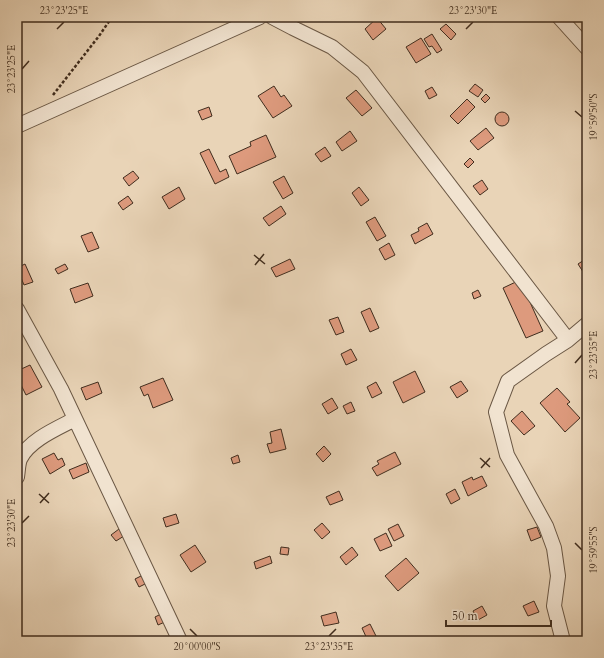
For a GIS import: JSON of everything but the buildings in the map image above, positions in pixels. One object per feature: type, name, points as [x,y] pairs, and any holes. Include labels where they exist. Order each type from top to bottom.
[{"type":"street","points":[[17,126],[260,17]]},
{"type":"street","points":[[272,17],[332,47],[363,72],[568,340]]},
{"type":"street","points":[[558,17],[587,48]]},
{"type":"street","points":[[17,309],[61,389],[180,641]]},
{"type":"street","points":[[563,641],[554,606],[558,576],[554,548],[546,526],[507,454],[496,412],[508,381],[568,340],[587,324]]},
{"type":"street","points":[[17,477],[20,459],[30,445],[75,420]]},
{"type":"path","points":[[48,100],[99,36],[112,17]]}]
